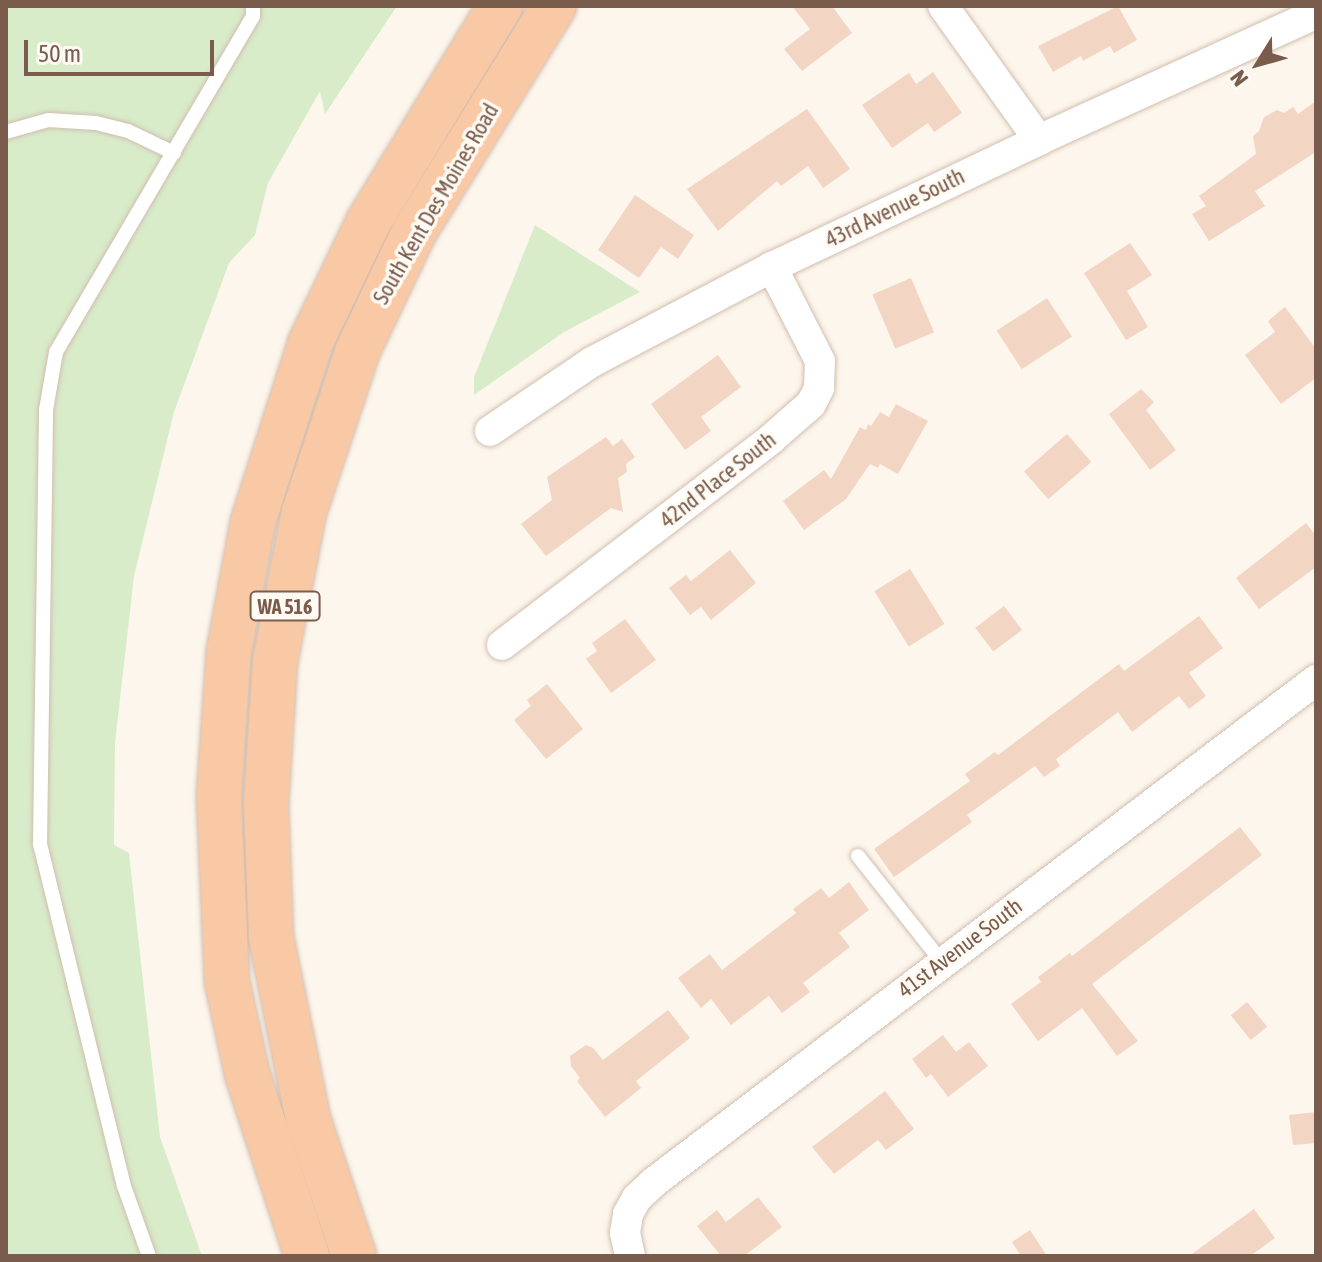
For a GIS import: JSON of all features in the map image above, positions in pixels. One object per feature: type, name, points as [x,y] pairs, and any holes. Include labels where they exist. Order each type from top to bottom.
[{"type":"highway","name":"WA 516","points":[[307,1256],[247,1073],[227,981],[219,796],[229,651],[253,522],[310,344],[369,221],[500,6]]},
{"type":"highway","name":"South Kent Des Moines Road","points":[[354,1256],[308,1119],[287,1031],[271,937],[266,804],[275,662],[304,512],[358,350],[414,232],[554,6]]},
{"type":"street","points":[[943,6],[1039,140]]},
{"type":"street","name":"43rd Avenue South","points":[[490,431],[592,362],[772,267],[1039,140],[1316,14]]},
{"type":"street","name":"42nd Place South","points":[[502,645],[771,439],[811,404],[819,388],[820,361],[772,267]]},
{"type":"street","name":"41st Avenue South","points":[[628,1244],[628,1214],[637,1198],[654,1182],[1316,680]]},
{"type":"lane","points":[[149,1256],[124,1186],[40,844],[43,475],[49,375],[56,352],[253,16],[253,6]]},
{"type":"lane","points":[[6,132],[48,120],[96,123],[128,131],[174,153]]},
{"type":"lane","points":[[858,856],[942,962]]},
{"type":"green space","points":[[6,6],[397,6],[325,114],[320,91],[268,183],[255,235],[229,263],[174,412],[134,576],[115,743],[114,845],[129,853],[160,1137],[202,1256],[6,1256]]},
{"type":"green space","points":[[535,225],[640,292],[564,332],[474,395],[474,377]]},
{"type":"building","points":[[792,6],[832,6],[852,33],[802,71],[784,49],[810,29]]},
{"type":"building","points":[[1118,6],[1137,40],[1114,53],[1110,46],[1083,61],[1081,56],[1053,72],[1038,46]]},
{"type":"building","points":[[933,72],[962,113],[934,132],[928,123],[892,148],[862,105],[909,73],[916,84]]},
{"type":"building","points":[[1316,101],[1316,152],[1255,191],[1265,206],[1209,241],[1192,214],[1206,206],[1199,196],[1256,154],[1253,136],[1259,131],[1264,117],[1277,110],[1284,113],[1293,107],[1298,114]]},
{"type":"building","points":[[807,109],[850,169],[823,188],[808,166],[781,186],[777,181],[718,231],[687,189]]},
{"type":"building","points":[[635,195],[694,235],[678,259],[661,247],[639,278],[598,250]]},
{"type":"building","points":[[1130,243],[1152,275],[1127,291],[1148,327],[1126,340],[1084,273]]},
{"type":"building","points":[[911,278],[934,332],[895,349],[872,294]]},
{"type":"building","points":[[1047,298],[1072,337],[1022,369],[997,331]]},
{"type":"building","points":[[1285,307],[1316,349],[1316,378],[1281,404],[1245,355],[1275,332],[1268,321]]},
{"type":"building","points":[[718,355],[741,387],[701,417],[711,431],[685,450],[651,404]]},
{"type":"building","points":[[1141,389],[1154,402],[1146,410],[1176,450],[1150,470],[1109,414]]},
{"type":"building","points":[[896,404],[928,421],[898,474],[880,464],[878,468],[870,464],[846,499],[804,530],[783,501],[824,470],[831,479],[860,427],[866,430],[880,412],[889,417]]},
{"type":"building","points":[[1067,434],[1091,462],[1048,499],[1024,471]]},
{"type":"building","points":[[606,437],[613,446],[622,439],[635,457],[626,464],[627,472],[618,478],[623,512],[611,508],[546,556],[521,524],[552,500],[547,477]]},
{"type":"building","points":[[1306,523],[1316,536],[1316,567],[1259,609],[1236,578]]},
{"type":"building","points":[[730,550],[756,583],[711,620],[701,607],[690,615],[669,588],[686,575],[691,581]]},
{"type":"building","points":[[910,569],[944,624],[909,646],[874,591]]},
{"type":"building","points":[[1004,606],[1022,630],[993,652],[975,628]]},
{"type":"building","points":[[1199,616],[1223,648],[1189,673],[1206,696],[1189,709],[1179,696],[1132,732],[1118,712],[1056,759],[1060,766],[1044,777],[1035,766],[967,815],[972,822],[894,877],[874,849],[970,781],[965,774],[995,752],[998,755],[1119,664],[1124,671]]},
{"type":"building","points":[[625,619],[656,660],[611,693],[586,659],[597,651],[592,643]]},
{"type":"building","points":[[547,684],[583,729],[546,759],[514,720],[531,706],[527,700]]},
{"type":"building","points":[[1240,827],[1262,855],[1092,984],[1138,1041],[1117,1056],[1082,1008],[1038,1041],[1011,1004],[1041,982],[1038,977],[1070,953],[1072,956]]},
{"type":"building","points":[[849,882],[869,910],[839,933],[850,947],[803,983],[810,992],[782,1013],[769,996],[731,1025],[711,999],[701,1008],[678,978],[710,954],[722,970],[796,913],[793,909],[821,888],[829,898]]},
{"type":"building","points":[[1247,1002],[1267,1027],[1251,1040],[1231,1015]]},
{"type":"building","points":[[668,1010],[690,1038],[636,1081],[641,1088],[605,1117],[577,1081],[580,1078],[571,1066],[570,1056],[586,1045],[603,1060]]},
{"type":"building","points":[[943,1035],[956,1052],[969,1042],[988,1066],[948,1097],[931,1074],[926,1078],[912,1059]]},
{"type":"building","points":[[885,1091],[914,1129],[886,1150],[878,1140],[834,1174],[812,1147]]},
{"type":"building","points":[[1316,1112],[1316,1143],[1293,1145],[1289,1115]]},
{"type":"building","points":[[758,1197],[782,1227],[744,1256],[721,1256],[697,1226],[717,1210],[726,1222]]},
{"type":"building","points":[[1254,1209],[1275,1238],[1250,1256],[1189,1256]]},
{"type":"building","points":[[1030,1230],[1047,1256],[1021,1256],[1012,1242]]}]
